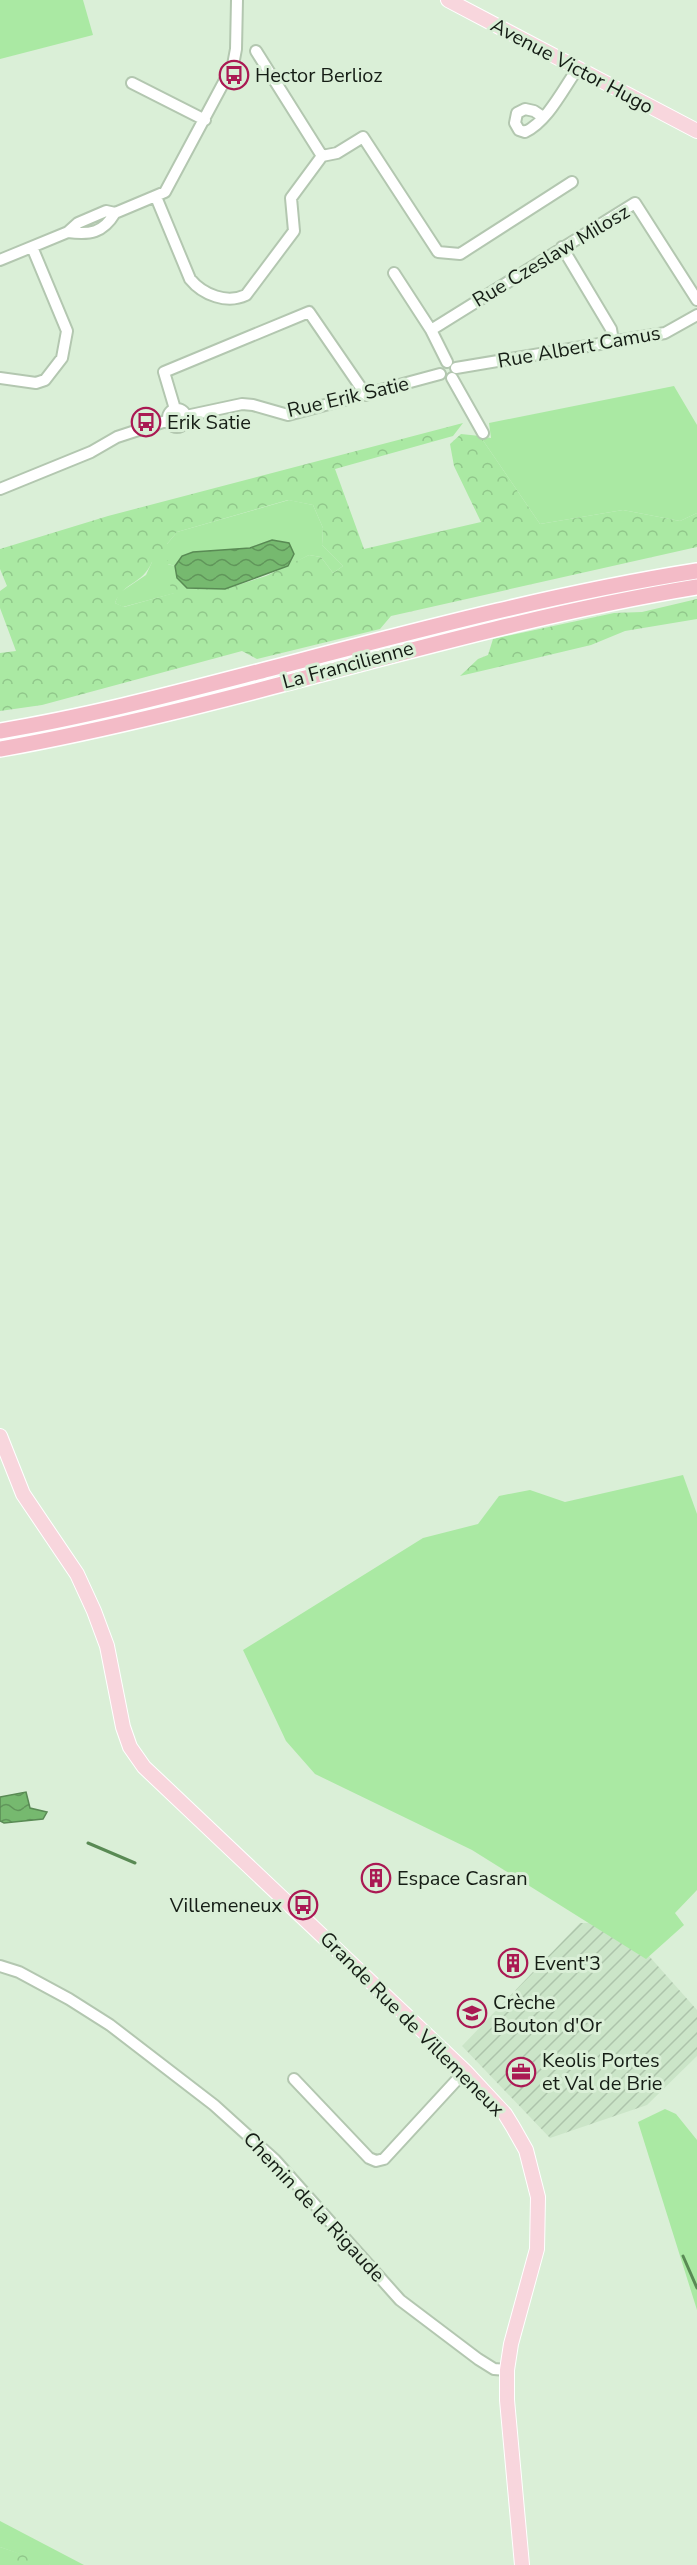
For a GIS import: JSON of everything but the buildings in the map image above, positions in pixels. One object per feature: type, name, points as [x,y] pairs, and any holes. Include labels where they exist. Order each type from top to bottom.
[{"type":"highway","name":"La Francilienne","points":[[0,731],[148,700],[545,599],[697,571]]},
{"type":"highway","name":"La Francilienne","points":[[0,748],[154,716],[549,615],[697,587]]},
{"type":"main road","name":"Avenue Victor Hugo","points":[[448,0],[697,131]]},
{"type":"main road","name":"Grande Rue de Villemeneux","points":[[0,1436],[23,1494],[77,1574],[94,1611],[107,1646],[123,1727],[130,1747],[144,1767],[465,2071],[505,2114],[526,2150],[538,2197],[537,2249],[511,2344],[507,2370],[507,2400],[522,2565]]},
{"type":"street","points":[[0,260],[68,232],[86,235],[108,226],[115,213],[165,192],[232,65],[237,42],[235,15],[237,0]]},
{"type":"street","points":[[256,51],[322,156]]},
{"type":"street","points":[[543,117],[578,68]]},
{"type":"street","points":[[132,83],[205,120]]},
{"type":"street","points":[[156,197],[190,279],[196,286],[211,295],[237,300],[246,295],[294,231],[291,198],[322,156],[337,153],[363,137],[438,252],[460,254],[572,182]]},
{"type":"street","name":"Rue Czeslaw Milosz","points":[[431,330],[635,203],[697,300]]},
{"type":"street","points":[[562,247],[611,329],[613,341]]},
{"type":"street","points":[[0,378],[36,382],[45,380],[62,358],[67,331],[32,248]]},
{"type":"street","points":[[394,273],[431,330],[483,433]]},
{"type":"street","points":[[175,409],[164,372],[309,312],[366,395]]},
{"type":"street","name":"Rue Albert Camus","points":[[452,369],[669,332],[697,315]]},
{"type":"street","name":"Rue Erik Satie","points":[[0,489],[91,452],[117,437],[169,420],[171,424],[179,426],[185,422],[186,416],[242,404],[288,415],[440,374],[440,367],[452,369]]},
{"type":"street","points":[[175,409],[183,411],[186,416]]},
{"type":"street","points":[[169,420],[169,414],[175,409]]},
{"type":"street","name":"Chemin de la Rigaude","points":[[0,1966],[19,1972],[69,1999],[110,2025],[214,2105],[275,2160],[400,2300],[478,2359],[494,2369],[507,2370]]},
{"type":"street","points":[[294,2079],[369,2158],[376,2161],[384,2159],[392,2151],[465,2071]]},
{"type":"shaded area","points":[[580,1923],[593,1923],[641,1947],[697,2010],[697,2056],[647,2105],[550,2138],[462,2046]]},
{"type":"green space","points":[[0,0],[83,0],[93,35],[0,59]]},
{"type":"green space","points":[[674,386],[697,425],[697,513],[680,521],[623,510],[540,524],[480,436],[491,438],[489,423]]},
{"type":"green space","points":[[463,423],[453,436],[335,469],[364,549],[481,522],[454,466],[450,444],[461,434],[480,436],[540,524],[623,510],[680,521],[697,513],[697,547],[391,616],[380,629],[257,659],[242,651],[42,705],[0,711],[0,653],[16,651],[0,608],[0,591],[7,586],[0,569],[0,549],[108,516]],"holes":[[[288,500],[313,505],[323,528],[322,545],[343,566],[333,573],[321,557],[309,555],[266,576],[225,589],[177,578],[175,566],[167,564],[170,585],[174,593],[124,607],[115,603],[118,596],[143,575],[152,562],[168,561],[167,544],[177,532]]]},
{"type":"green space","points":[[289,500],[313,505],[323,528],[322,545],[343,566],[333,573],[321,557],[309,555],[288,566],[294,554],[289,543],[272,540],[250,548],[182,556],[175,566],[168,564],[175,593],[123,607],[115,603],[119,593],[146,575],[152,562],[177,532]]},
{"type":"green space","points":[[697,599],[697,619],[625,631],[591,645],[460,676],[478,659],[488,655],[493,639],[614,613],[642,612]]},
{"type":"green space","points":[[683,1475],[697,1514],[697,1890],[675,1913],[684,1925],[646,1959],[472,1850],[315,1774],[286,1741],[243,1650],[423,1538],[478,1524],[499,1496],[530,1490],[565,1502]]},
{"type":"green space","points":[[665,2109],[676,2114],[697,2140],[697,2310],[638,2122]]},
{"type":"green space","points":[[0,2521],[84,2565],[50,2565],[0,2547]]},
{"type":"green space","points":[[0,2547],[48,2563],[50,2565],[0,2565]]},
{"type":"water","points":[[272,540],[289,543],[294,554],[288,566],[225,589],[187,588],[177,578],[175,566],[182,556],[193,552],[250,548]]},
{"type":"water","points":[[26,1792],[30,1808],[47,1812],[43,1819],[4,1823],[0,1821],[0,1797]]},
{"type":"waterway","points":[[88,1843],[135,1863]]},
{"type":"waterway","points":[[683,2256],[697,2288]]},
{"type":"place","name":"Hector Berlioz","points":[[234,75]]},
{"type":"place","name":"Erik Satie","points":[[146,422]]},
{"type":"place","name":"Espace Casran","points":[[376,1878]]},
{"type":"place","name":"Villemeneux","points":[[303,1905]]},
{"type":"place","name":"Event'3","points":[[513,1963]]},
{"type":"place","name":"Crèche Bouton d'Or","points":[[472,2013]]},
{"type":"place","name":"Keolis Portes et Val de Brie","points":[[521,2072]]}]
